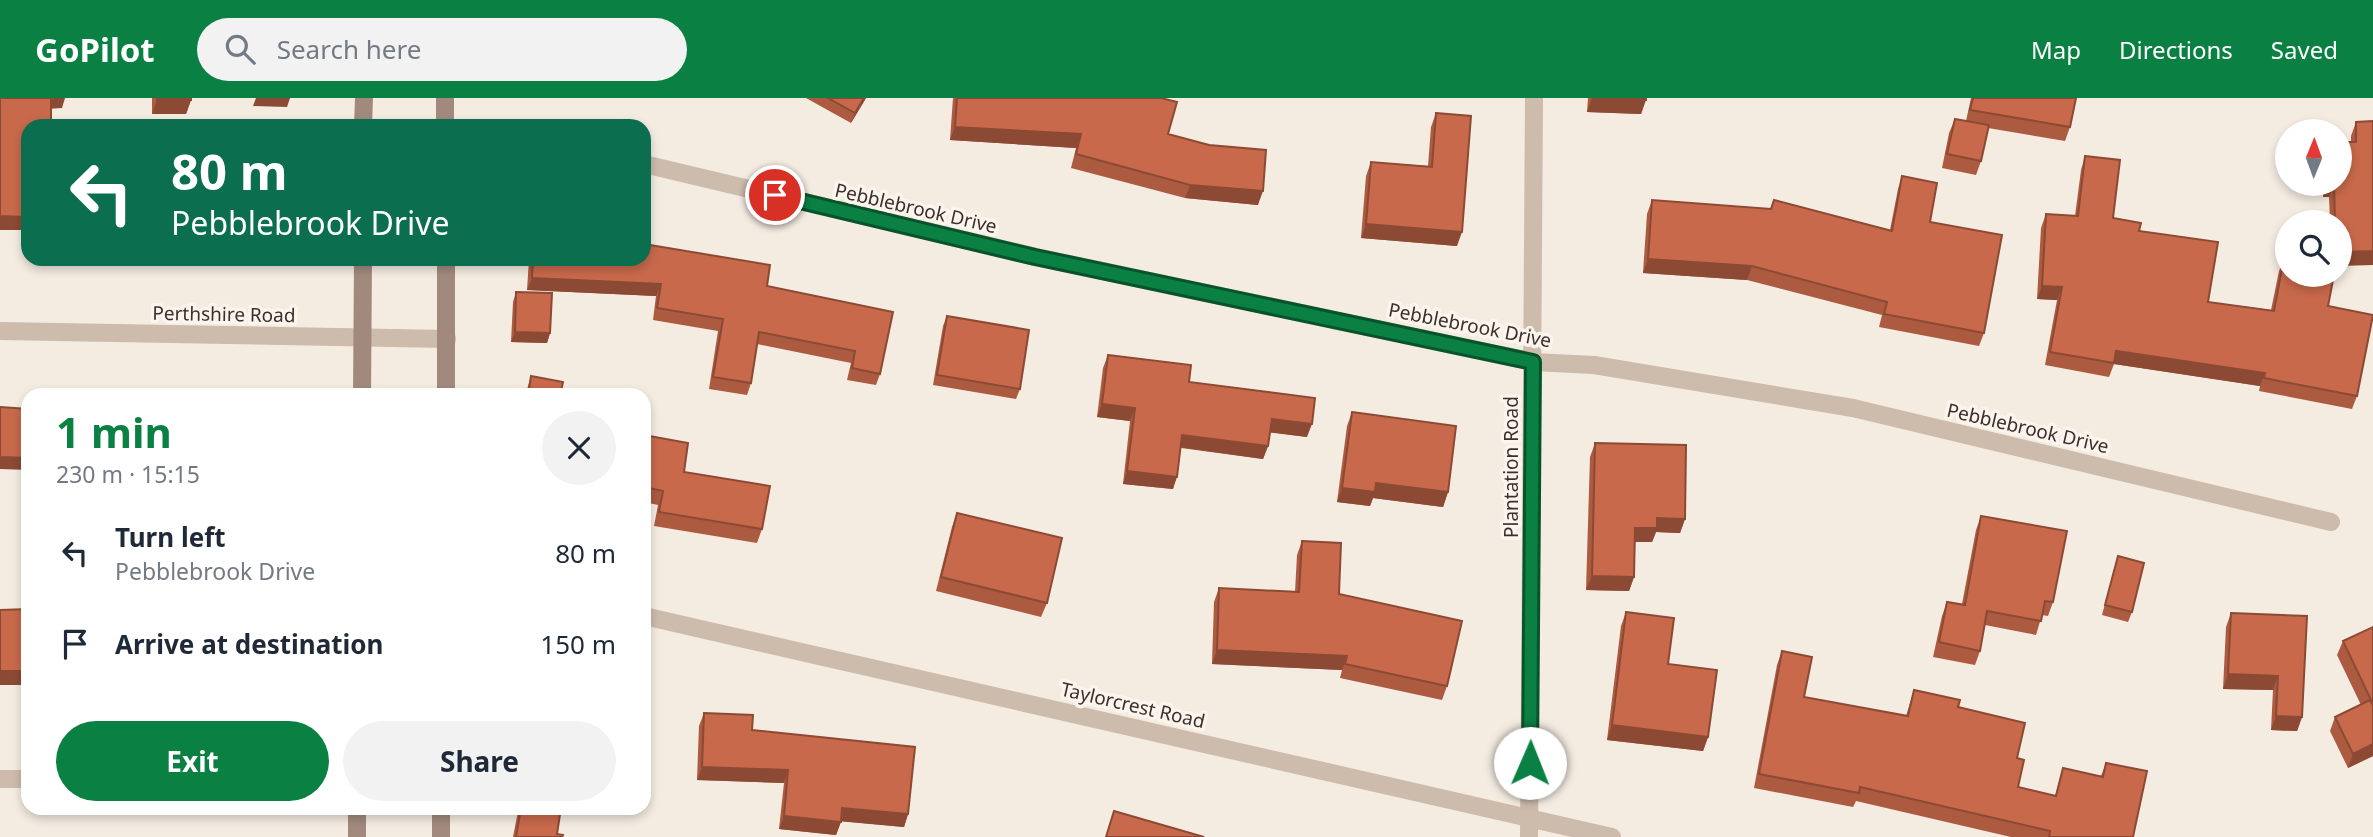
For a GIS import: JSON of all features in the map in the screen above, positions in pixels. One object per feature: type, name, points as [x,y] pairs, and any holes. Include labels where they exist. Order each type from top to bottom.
[{"type":"main road","points":[[363,119],[364,98]]},
{"type":"main road","points":[[445,98],[445,119]]},
{"type":"main road","points":[[362,388],[363,266]]},
{"type":"main road","points":[[446,266],[446,388]]},
{"type":"main road","points":[[357,815],[357,837]]},
{"type":"main road","points":[[441,815],[441,837]]},
{"type":"street","name":"Plantation Road","points":[[1529,837],[1534,98]]},
{"type":"street","name":"Pebblebrook Drive","points":[[651,166],[1035,257],[1533,362],[1594,365],[1853,408],[2331,522]]},
{"type":"street","name":"Perthshire Road","points":[[0,331],[446,339]]},
{"type":"street","name":"Taylorcrest Road","points":[[651,618],[1612,837]]},
{"type":"street","points":[[0,779],[21,779]]},
{"type":"building","points":[[0,98],[51,98],[51,119],[21,119],[21,217],[0,216]]},
{"type":"building","points":[[191,98],[191,100],[157,100]]},
{"type":"building","points":[[828,98],[864,98],[855,113]]},
{"type":"building","points":[[957,98],[1161,98],[1177,102],[1168,134],[1209,145],[1266,150],[1263,191],[1190,185],[1076,154],[1081,134],[955,127]]},
{"type":"building","points":[[1592,98],[1646,98],[1646,100]]},
{"type":"building","points":[[1973,98],[2076,98],[2070,127],[1970,110]]},
{"type":"building","points":[[1436,113],[1471,116],[1462,232],[1366,224],[1371,162],[1432,167]]},
{"type":"building","points":[[1955,119],[1989,125],[1981,161],[1947,154]]},
{"type":"building","points":[[2373,121],[2373,251],[2352,252],[2352,210],[2335,210],[2334,196],[2352,196],[2352,142],[2356,142],[2356,122]]},
{"type":"building","points":[[2085,156],[2120,160],[2113,218],[2141,223],[2139,231],[2218,242],[2208,302],[2274,311],[2279,287],[2332,287],[2328,306],[2373,315],[2357,396],[2264,378],[2265,373],[2116,351],[2114,363],[2050,352],[2062,287],[2042,286],[2046,214],[2078,216]]},
{"type":"building","points":[[1902,176],[1937,183],[1930,222],[2002,235],[1984,333],[1884,314],[1887,302],[1752,266],[1648,259],[1652,200],[1771,209],[1774,200],[1892,231]]},
{"type":"building","points":[[651,245],[770,265],[767,286],[893,312],[880,374],[852,368],[855,351],[759,332],[751,383],[713,377],[723,319],[657,308],[661,284],[532,278],[533,266],[651,266]]},
{"type":"building","points":[[516,292],[552,293],[550,333],[515,332]]},
{"type":"building","points":[[947,316],[1029,330],[1020,389],[937,375]]},
{"type":"building","points":[[1108,355],[1191,365],[1189,382],[1315,398],[1312,424],[1272,419],[1268,446],[1182,435],[1177,477],[1127,471],[1135,408],[1102,404]]},
{"type":"building","points":[[531,376],[563,382],[562,388],[529,388]]},
{"type":"building","points":[[0,407],[21,408],[21,458],[0,457]]},
{"type":"building","points":[[1352,412],[1456,426],[1448,492],[1376,483],[1375,492],[1342,488]]},
{"type":"building","points":[[651,436],[688,443],[684,472],[770,486],[762,529],[659,512],[663,491],[651,488]]},
{"type":"building","points":[[1595,443],[1686,445],[1685,519],[1657,518],[1657,528],[1635,528],[1634,577],[1592,576]]},
{"type":"building","points":[[957,513],[1062,538],[1047,603],[941,577]]},
{"type":"building","points":[[1981,516],[2067,531],[2053,602],[2045,601],[2041,621],[1987,611],[1980,651],[1939,642],[1947,602],[1965,605]]},
{"type":"building","points":[[1302,541],[1341,543],[1339,594],[1462,621],[1447,686],[1345,664],[1347,656],[1217,650],[1219,588],[1299,592]]},
{"type":"building","points":[[2118,556],[2144,563],[2132,612],[2105,605]]},
{"type":"building","points":[[21,609],[21,671],[0,671],[0,610]]},
{"type":"building","points":[[1626,612],[1674,618],[1668,664],[1717,670],[1708,737],[1612,725]]},
{"type":"building","points":[[2231,613],[2307,616],[2302,717],[2276,716],[2278,676],[2228,674]]},
{"type":"building","points":[[2373,627],[2373,704],[2343,641]]},
{"type":"building","points":[[1782,651],[1812,657],[1804,697],[1908,716],[1914,690],[1960,700],[1958,707],[2025,723],[2017,758],[2024,760],[2018,787],[2056,796],[2063,768],[2103,777],[2106,763],[2147,771],[2133,837],[2049,837],[2050,831],[1860,787],[1859,793],[1759,774]]},
{"type":"building","points":[[2370,700],[2373,706],[2373,744],[2353,754],[2335,717]]},
{"type":"building","points":[[704,713],[753,715],[752,730],[915,747],[908,814],[842,808],[841,822],[784,816],[788,770],[702,767]]},
{"type":"building","points":[[1114,811],[1204,837],[1106,837]]},
{"type":"building","points":[[520,815],[560,815],[557,834],[563,835],[562,837],[516,837]]},
{"type":"route","points":[[775,195],[1035,257],[1533,362],[1530,763]]}]
